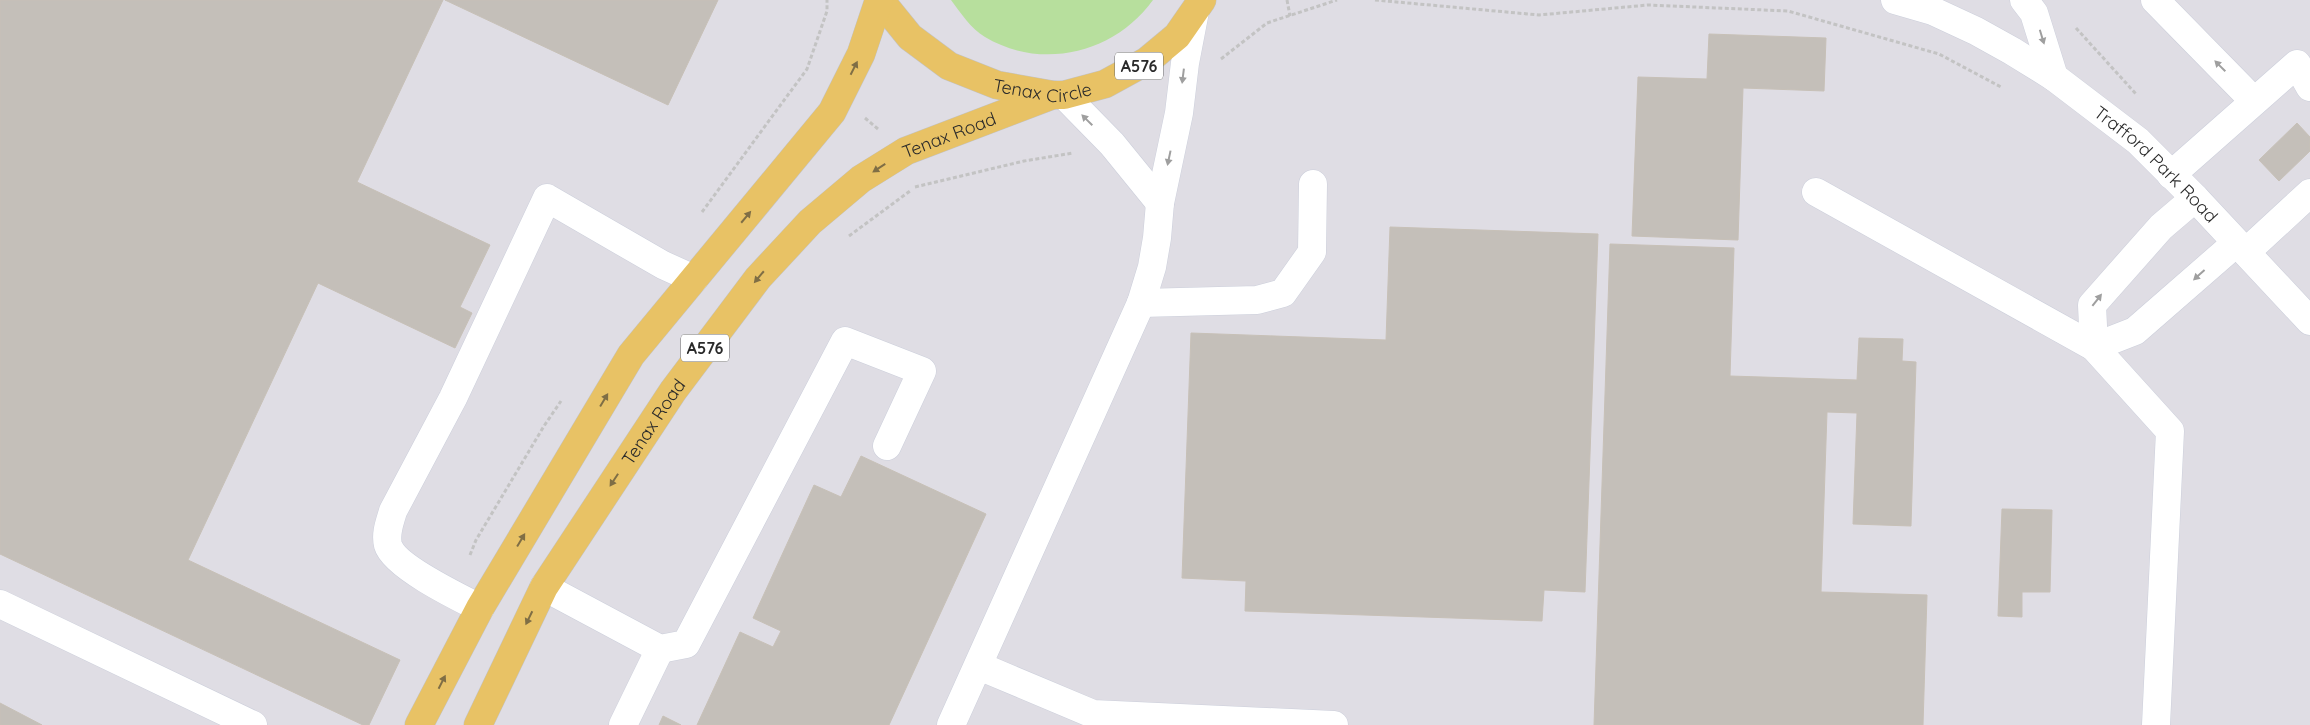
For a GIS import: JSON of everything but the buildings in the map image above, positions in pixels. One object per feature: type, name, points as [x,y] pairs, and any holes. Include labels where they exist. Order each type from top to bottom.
[{"type":"main road","name":"Tenax Circle","points":[[879,0],[910,37],[949,66],[997,85],[1058,95],[1105,84],[1147,62],[1177,36],[1198,5]]},
{"type":"main road","name":"A576","points":[[419,725],[480,608],[631,355],[832,112],[861,54],[879,0]]},
{"type":"main road","name":"Tenax Road","points":[[478,725],[544,587],[673,391],[758,278],[810,222],[861,179],[906,151],[1058,95]]},
{"type":"street","name":"Trafford Park Road","points":[[1895,0],[1933,12],[1976,31],[2054,77],[2138,141],[2195,198],[2310,321]]},
{"type":"street","points":[[2024,0],[2034,13],[2054,77]]},
{"type":"street","points":[[2155,0],[2254,101]]},
{"type":"street","points":[[951,725],[1141,303],[1152,267],[1160,203],[1179,113],[1185,63],[1198,5]]},
{"type":"street","points":[[2171,175],[2297,64],[2310,87]]},
{"type":"street","points":[[1058,95],[1112,144],[1160,203]]},
{"type":"street","points":[[1141,303],[1257,300],[1284,293],[1312,252],[1313,184]]},
{"type":"street","points":[[1816,192],[2094,346],[2170,431],[2156,725]]},
{"type":"street","points":[[2094,346],[2135,331],[2310,192]]},
{"type":"street","points":[[480,608],[453,595],[400,561],[389,546],[388,530],[393,511],[453,398],[547,198],[663,266],[694,279]]},
{"type":"street","points":[[2094,346],[2092,305],[2161,227],[2195,198]]},
{"type":"street","points":[[544,587],[660,649],[686,644],[845,341],[922,371],[887,446]]},
{"type":"street","points":[[0,604],[212,716],[253,725]]},
{"type":"street","points":[[623,725],[660,649]]},
{"type":"street","points":[[978,666],[1093,714],[1334,725]]},
{"type":"path","points":[[1287,0],[1290,16]]},
{"type":"path","points":[[1218,62],[1267,23],[1337,0]]},
{"type":"path","points":[[1375,0],[1539,15],[1648,5],[1788,11],[1939,54],[2005,89]]},
{"type":"path","points":[[845,240],[916,187],[1024,161],[1082,152]]},
{"type":"shaded area","points":[[0,0],[2310,0],[2310,725],[0,725]]},
{"type":"green space","points":[[951,0],[1153,0],[1137,18],[1119,33],[1098,44],[1076,51],[1053,54],[1030,53],[1007,47],[985,37],[970,25]]}]
